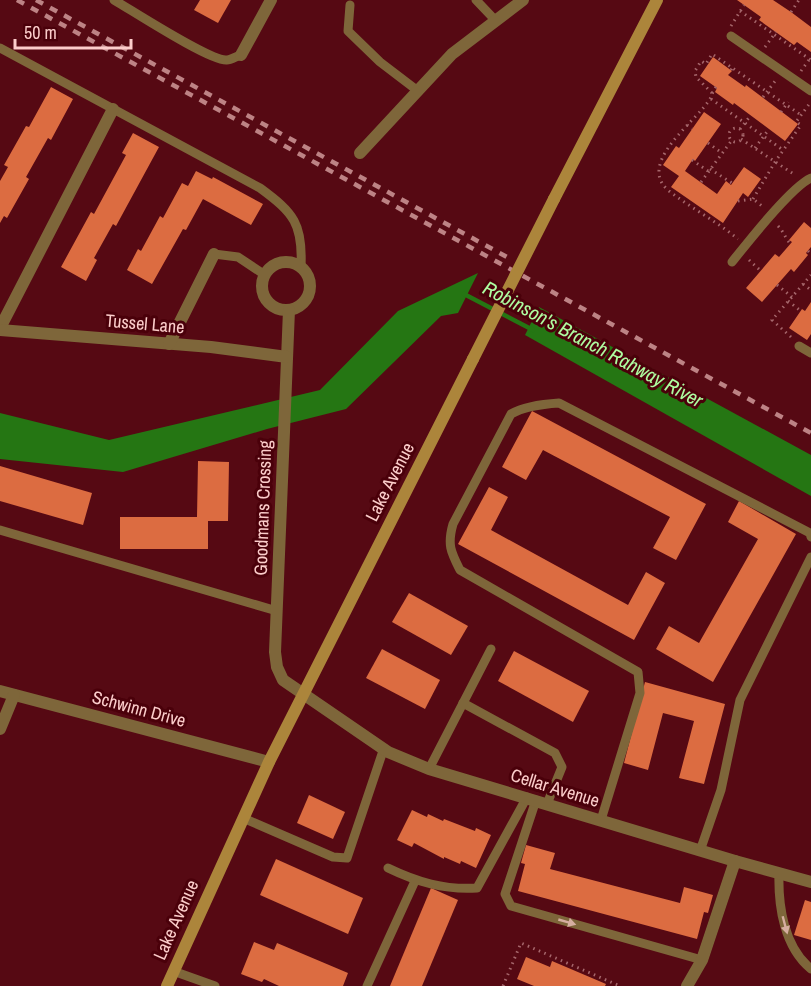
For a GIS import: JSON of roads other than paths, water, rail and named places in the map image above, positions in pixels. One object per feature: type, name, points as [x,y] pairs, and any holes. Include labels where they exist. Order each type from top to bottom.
[{"type":"main road","name":"Lake Avenue","points":[[167,986],[269,762],[657,0]]},
{"type":"street","points":[[241,55],[271,0]]},
{"type":"street","points":[[360,153],[452,54],[523,0]]},
{"type":"street","points":[[0,329],[113,109]]},
{"type":"street","points":[[169,344],[214,254]]},
{"type":"street","points":[[285,262],[301,267],[306,273],[310,289],[308,297],[290,309],[276,307],[265,297],[263,282],[265,275],[277,264],[285,262]]},
{"type":"street","name":"Goodmans Crossing","points":[[290,309],[275,652],[277,668],[283,680],[304,695]]},
{"type":"street","name":"Tussel Lane","points":[[0,329],[287,357]]},
{"type":"street","name":"Schwinn Drive","points":[[0,690],[269,762]]},
{"type":"street","points":[[0,729],[14,695]]},
{"type":"street","name":"Cellar Avenue","points":[[304,695],[384,748],[429,769],[811,882]]},
{"type":"street","points":[[687,986],[702,960],[735,861]]},
{"type":"lane","points":[[114,0],[194,47],[218,58],[227,60],[241,55]]},
{"type":"lane","points":[[476,0],[496,21]]},
{"type":"lane","points":[[350,5],[348,31],[380,63],[418,91]]},
{"type":"lane","points":[[730,36],[811,91]]},
{"type":"lane","points":[[0,48],[260,188],[280,203],[294,219],[302,242],[301,267]]},
{"type":"lane","points":[[732,262],[808,179]]},
{"type":"lane","points":[[214,254],[238,257],[265,275]]},
{"type":"lane","points":[[799,345],[811,353]]},
{"type":"lane","points":[[601,820],[640,693],[638,672],[460,570],[450,551],[449,536],[453,524],[511,414],[547,404],[559,404],[810,533],[811,537]]},
{"type":"lane","points":[[0,530],[277,611]]},
{"type":"lane","points":[[700,851],[721,790],[740,700],[811,557]]},
{"type":"lane","points":[[429,769],[491,649]]},
{"type":"lane","points":[[388,868],[415,881],[459,889],[477,888],[537,800],[561,773],[562,767],[555,753],[463,703]]},
{"type":"lane","points":[[243,818],[333,857],[347,858],[384,748]]},
{"type":"lane","points":[[537,800],[505,894],[511,906],[702,960]]},
{"type":"lane","points":[[779,873],[778,896],[791,944],[801,961],[811,969]]},
{"type":"lane","points":[[367,986],[415,881]]},
{"type":"lane","points":[[173,971],[215,986]]},
{"type":"water","points":[[478,273],[458,313],[441,316],[346,409],[267,429],[123,472],[0,459],[0,413],[109,440],[320,390],[398,311]]},
{"type":"water","points":[[539,307],[811,455],[811,496],[525,335]]},
{"type":"waterway","name":"Robinson's Branch Rahway River","points":[[464,294],[533,330]]},
{"type":"railway","points":[[17,0],[811,433]]},
{"type":"railway","points":[[36,0],[507,257]]}]
